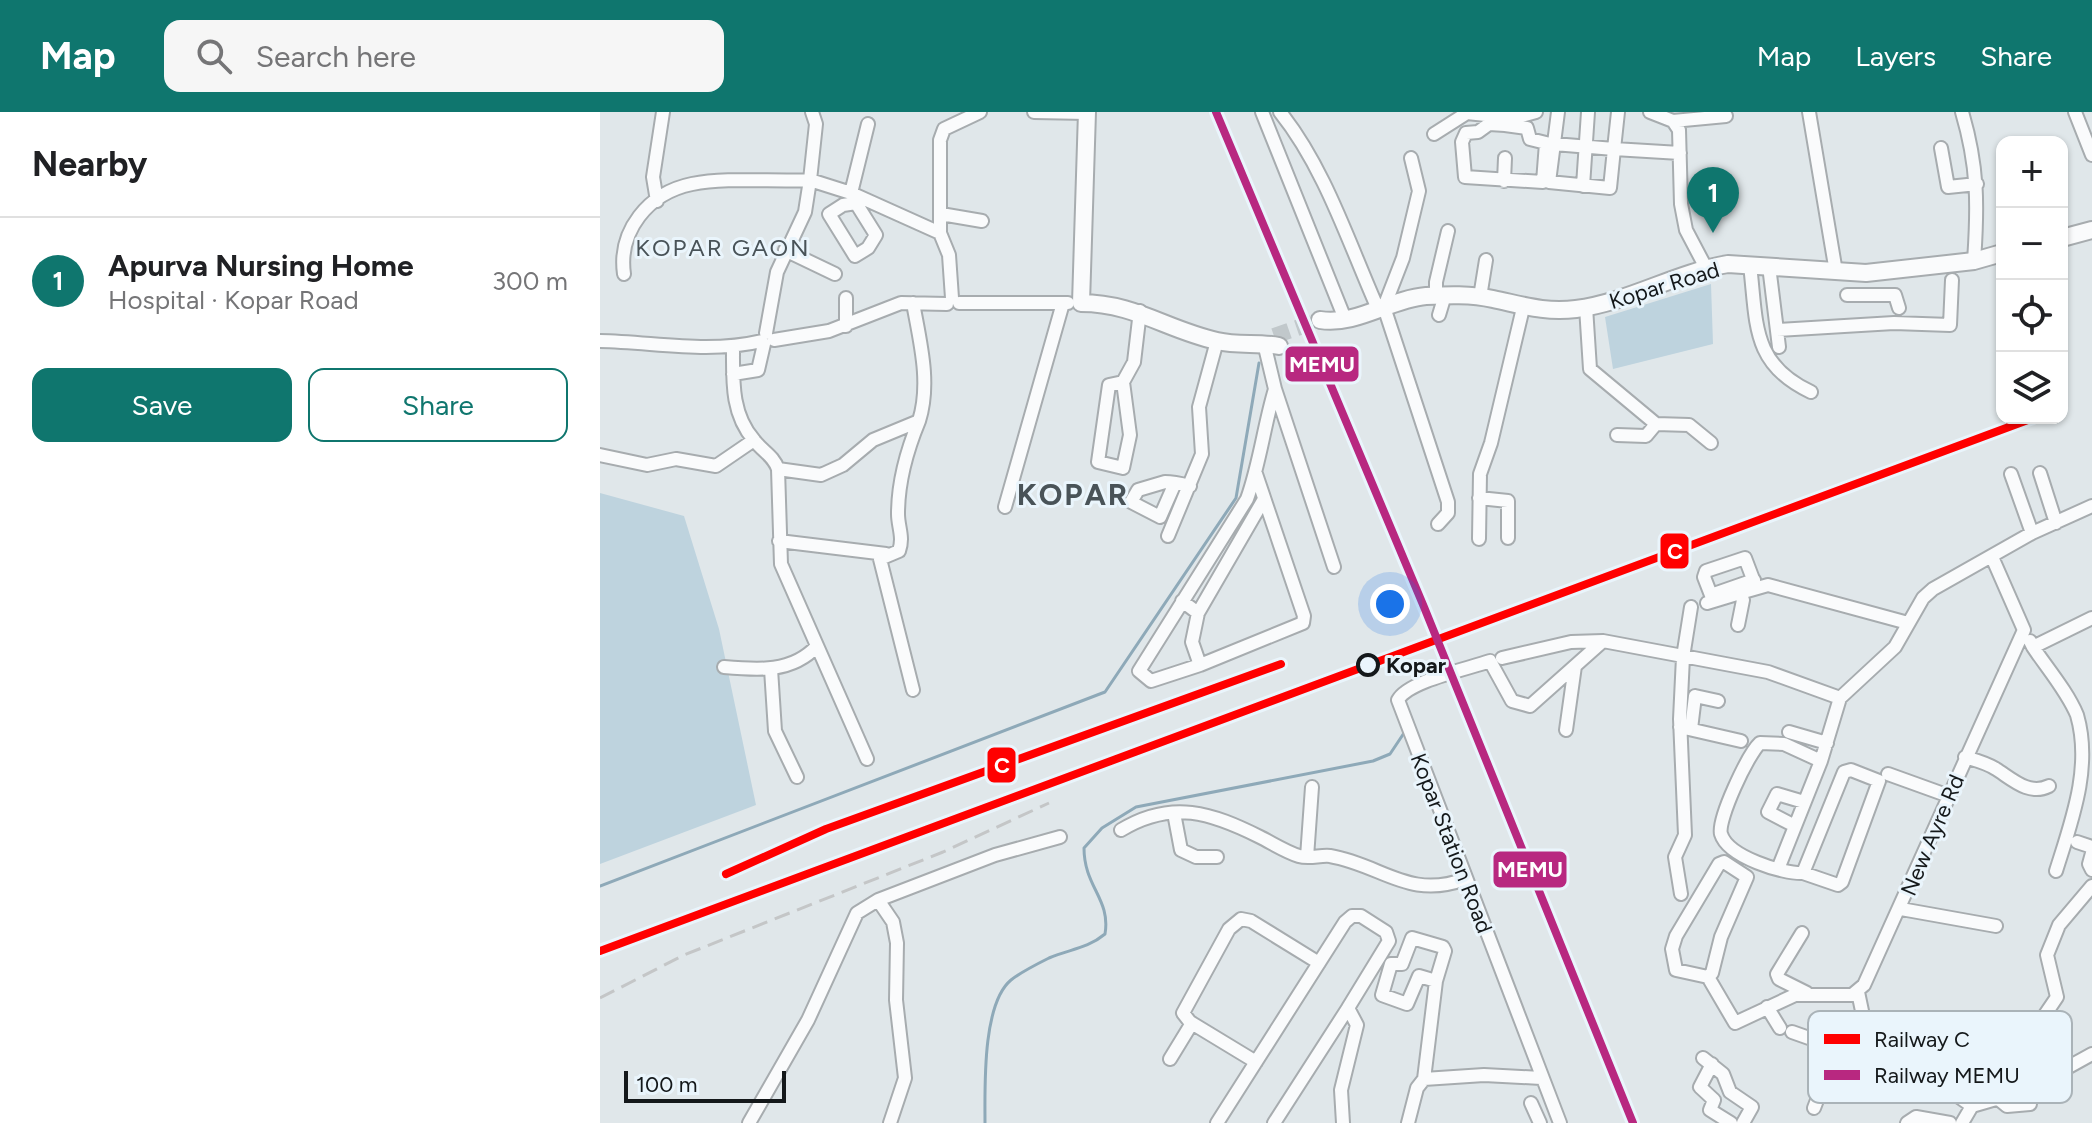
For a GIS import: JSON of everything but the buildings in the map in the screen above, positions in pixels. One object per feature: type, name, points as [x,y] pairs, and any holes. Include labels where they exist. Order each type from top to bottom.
[{"type":"street","points":[[657,201],[653,177],[663,112]]},
{"type":"street","points":[[733,374],[758,370],[777,272],[805,212],[816,124],[812,112]]},
{"type":"street","points":[[953,302],[949,255],[940,233],[940,140],[944,129],[980,112]]},
{"type":"street","points":[[1034,112],[1087,112],[1081,303]]},
{"type":"street","points":[[1262,112],[1329,322]]},
{"type":"street","points":[[1280,112],[1294,129],[1324,186],[1381,308],[1448,502],[1448,513],[1438,524]]},
{"type":"street","points":[[1434,134],[1467,113],[1505,121],[1527,128],[1530,139],[1546,143],[1543,182],[1465,177],[1462,142],[1466,133],[1478,132],[1489,124],[1505,121],[1520,118],[1536,112]]},
{"type":"street","points":[[1558,112],[1549,182],[1610,188],[1618,112]]},
{"type":"street","points":[[1583,186],[1588,112]]},
{"type":"street","points":[[1650,112],[1673,121],[1726,116]]},
{"type":"street","points":[[1809,112],[1836,272]]},
{"type":"street","points":[[1962,112],[1975,156],[1974,261]]},
{"type":"street","points":[[2075,112],[2092,155]]},
{"type":"street","points":[[1673,121],[1679,130],[1681,204],[1686,230],[1706,268]]},
{"type":"street","points":[[851,193],[868,124]]},
{"type":"street","points":[[1554,144],[1680,153]]},
{"type":"street","points":[[1941,148],[1948,187],[1977,184]]},
{"type":"street","points":[[1381,308],[1403,258],[1419,191],[1411,158]]},
{"type":"street","points":[[1504,181],[1505,158]]},
{"type":"street","points":[[624,274],[622,257],[626,235],[644,210],[691,184],[810,180],[851,193],[940,233]]},
{"type":"street","points":[[866,217],[873,203]]},
{"type":"street","points":[[941,214],[982,221]]},
{"type":"street","points":[[2068,236],[2092,230]]},
{"type":"street","points":[[1439,315],[1441,296],[1436,282],[1448,231]]},
{"type":"street","points":[[785,250],[835,274]]},
{"type":"street","name":"Kopar Road","points":[[1329,322],[1441,296],[1480,297],[1523,308],[1586,307],[1614,302],[1706,268],[1750,265],[1866,273],[1974,261],[1996,255]]},
{"type":"street","points":[[1480,297],[1486,260]]},
{"type":"street","points":[[1750,265],[1764,353],[1773,368],[1811,392]]},
{"type":"street","points":[[1769,266],[1779,347]]},
{"type":"street","points":[[1866,273],[1868,295]]},
{"type":"street","points":[[1777,330],[1894,323],[1950,325],[1952,280]]},
{"type":"street","points":[[1847,295],[1895,295],[1899,308]]},
{"type":"street","points":[[846,298],[846,326]]},
{"type":"street","points":[[600,341],[733,348],[766,339],[846,326],[881,308],[953,302],[1104,303],[1140,311],[1217,341],[1273,342],[1275,389],[1334,567]]},
{"type":"street","points":[[779,541],[886,554],[899,551],[897,517],[900,487],[925,394],[913,303]]},
{"type":"street","points":[[1005,507],[1063,303]]},
{"type":"street","points":[[1586,307],[1590,369],[1656,424],[1689,425],[1711,443]]},
{"type":"street","points":[[1479,539],[1480,474],[1491,443],[1523,308]]},
{"type":"street","points":[[1123,382],[1109,385],[1098,462],[1123,468],[1130,435],[1123,382],[1134,362],[1140,311]]},
{"type":"street","points":[[1168,536],[1202,454],[1199,407],[1217,341]]},
{"type":"street","points":[[733,348],[735,405],[754,440],[773,457],[778,469],[781,564],[867,759]]},
{"type":"street","points":[[1256,474],[1304,616],[1303,623],[1200,665],[1151,681],[1139,671],[1247,499],[1256,474],[1261,436],[1275,389]]},
{"type":"street","points":[[778,469],[821,475],[843,465],[873,440],[919,421]]},
{"type":"street","points":[[1617,435],[1646,436],[1656,424]]},
{"type":"street","points":[[600,455],[647,465],[676,459],[716,466],[754,440]]},
{"type":"street","points":[[2040,473],[2056,523]]},
{"type":"street","points":[[2011,474],[2032,533]]},
{"type":"street","points":[[1175,483],[1163,513],[1158,517],[1132,500],[1139,489],[1165,482],[1175,483],[1190,486]]},
{"type":"street","points":[[1479,498],[1508,501],[1508,538]]},
{"type":"street","points":[[1200,665],[1192,642],[1198,613],[1264,499]]},
{"type":"street","points":[[1778,869],[1821,761],[1840,698],[1895,647],[1928,593],[2032,533],[2092,507]]},
{"type":"street","points":[[1163,513],[1176,519]]},
{"type":"street","points":[[886,554],[880,559],[882,576],[913,690]]},
{"type":"street","points":[[1992,557],[2033,647],[2077,712],[2087,761],[2086,779],[2056,871]]},
{"type":"street","points":[[1707,603],[1740,593],[1755,584],[1768,585],[1908,623]]},
{"type":"street","points":[[1738,625],[1743,600],[1740,593]]},
{"type":"street","points":[[1182,601],[1198,613]]},
{"type":"street","points":[[1681,894],[1675,857],[1685,835],[1683,657],[1691,607]]},
{"type":"street","points":[[2033,647],[2092,618]]},
{"type":"street","name":"New Ayre Rd","points":[[1858,992],[1901,909],[1965,757],[2024,630]]},
{"type":"street","points":[[1502,658],[1571,642],[1603,641],[1768,672],[1840,698]]},
{"type":"street","points":[[1566,730],[1575,666],[1603,641]]},
{"type":"street","points":[[724,667],[771,669],[803,660],[817,646]]},
{"type":"street","name":"Kopar Station Road","points":[[1560,1123],[1398,707],[1401,694],[1425,682],[1487,662],[1495,664],[1512,701],[1525,707],[1536,702],[1575,666]]},
{"type":"street","points":[[771,669],[775,731],[797,777]]},
{"type":"street","points":[[1686,728],[1695,696],[1718,701]]},
{"type":"street","points":[[1686,728],[1741,741]]},
{"type":"street","points":[[1789,732],[1827,743]]},
{"type":"street","points":[[1803,873],[1844,772],[1851,770],[1879,781],[1842,882],[1838,885],[1803,873],[1778,869],[1739,853],[1723,839],[1720,823],[1748,760],[1760,743],[1784,744],[1821,761]]},
{"type":"street","points":[[1965,757],[1995,768],[2009,781],[2026,787],[2040,790],[2049,786]]},
{"type":"street","points":[[1888,774],[1949,796]]},
{"type":"street","points":[[1307,857],[1312,787]]},
{"type":"street","points":[[1795,826],[1768,812],[1779,793],[1804,802]]},
{"type":"street","points":[[1121,830],[1136,820],[1174,813],[1204,812],[1307,857],[1329,856],[1411,884],[1442,888],[1465,879]]},
{"type":"street","points":[[1174,813],[1181,850],[1196,857],[1217,857]]},
{"type":"street","points":[[749,1123],[808,1020],[857,913],[878,900],[995,855],[1060,837]]},
{"type":"street","points":[[2077,842],[2092,847]]},
{"type":"street","points":[[1708,977],[1747,877],[1724,862],[1719,864],[1672,949],[1676,970],[1708,977],[1735,1023],[1767,1007],[1808,994],[1842,996],[1858,992],[1862,1011]]},
{"type":"street","points":[[2048,1011],[2057,997],[2047,955],[2059,925],[2092,886]]},
{"type":"street","points":[[878,900],[893,922],[897,943],[896,1000],[905,1078],[890,1123]]},
{"type":"street","points":[[1901,909],[1996,926]]},
{"type":"street","points":[[1217,1123],[1319,963],[1352,916],[1361,916],[1389,935],[1348,1008],[1274,1123]]},
{"type":"street","points":[[1256,1062],[1192,1023],[1183,1013],[1184,1006],[1229,929],[1241,919],[1251,921],[1319,963]]},
{"type":"street","points":[[1802,933],[1777,974],[1779,979],[1808,994]]},
{"type":"street","points":[[1408,1123],[1417,1088],[1424,1079],[1433,998],[1445,948],[1412,938],[1402,964],[1391,964],[1382,995],[1408,1004],[1421,976],[1436,981]]},
{"type":"street","points":[[1416,983],[1423,995],[1433,998]]},
{"type":"street","points":[[1767,1007],[1786,1030],[1808,1036]]},
{"type":"street","points":[[1343,1123],[1341,1090],[1357,1025],[1348,1008]]},
{"type":"street","points":[[1170,1059],[1192,1023]]},
{"type":"street","points":[[2072,1065],[2092,1054]]},
{"type":"street","points":[[1731,1123],[1710,1110],[1714,1100],[1700,1087],[1708,1061],[1723,1074],[1730,1092],[1752,1107],[1743,1123]]},
{"type":"street","points":[[1424,1079],[1484,1075],[1541,1078]]},
{"type":"street","points":[[1531,1103],[1540,1123]]},
{"type":"street","points":[[1814,1108],[1816,1103]]},
{"type":"street","points":[[1968,1103],[1972,1106]]},
{"type":"street","points":[[1962,1123],[1972,1106],[1980,1103]]},
{"type":"street","points":[[2006,1103],[2007,1106],[2030,1104]]},
{"type":"street","points":[[1907,1123],[1916,1117],[1950,1123]]},
{"type":"shaded area","points":[[1711,284],[1713,344],[1613,369],[1605,317]]},
{"type":"shaded area","points":[[600,493],[684,516],[719,629],[756,805],[600,864]]},
{"type":"waterway","points":[[600,886],[1105,692],[1236,498],[1259,363]]},
{"type":"waterway","points":[[985,1123],[987,1047],[995,1008],[1002,992],[1011,980],[1029,968],[1092,943],[1105,934],[1104,911],[1088,873],[1084,848],[1102,828],[1136,807],[1373,761],[1390,754],[1406,730]]},
{"type":"tunnel","points":[[1274,336],[1320,320]]},
{"type":"railway","points":[[600,998],[684,955],[943,852],[1049,803]]},
{"type":"rail line","name":"MEMU","points":[[1216,112],[1424,607],[1633,1123]]},
{"type":"rail line","name":"C","points":[[600,951],[2017,424]]},
{"type":"rail line","name":"C","points":[[726,874],[826,829],[1281,664]]},
{"type":"place","name":"Apurva Nursing Home","points":[[1713,233]]},
{"type":"place","name":"Kopar","points":[[1368,665]]},
{"type":"district","name":"KOPAR GAON","points":[[723,248]]},
{"type":"district","name":"KOPAR","points":[[1073,495]]}]
